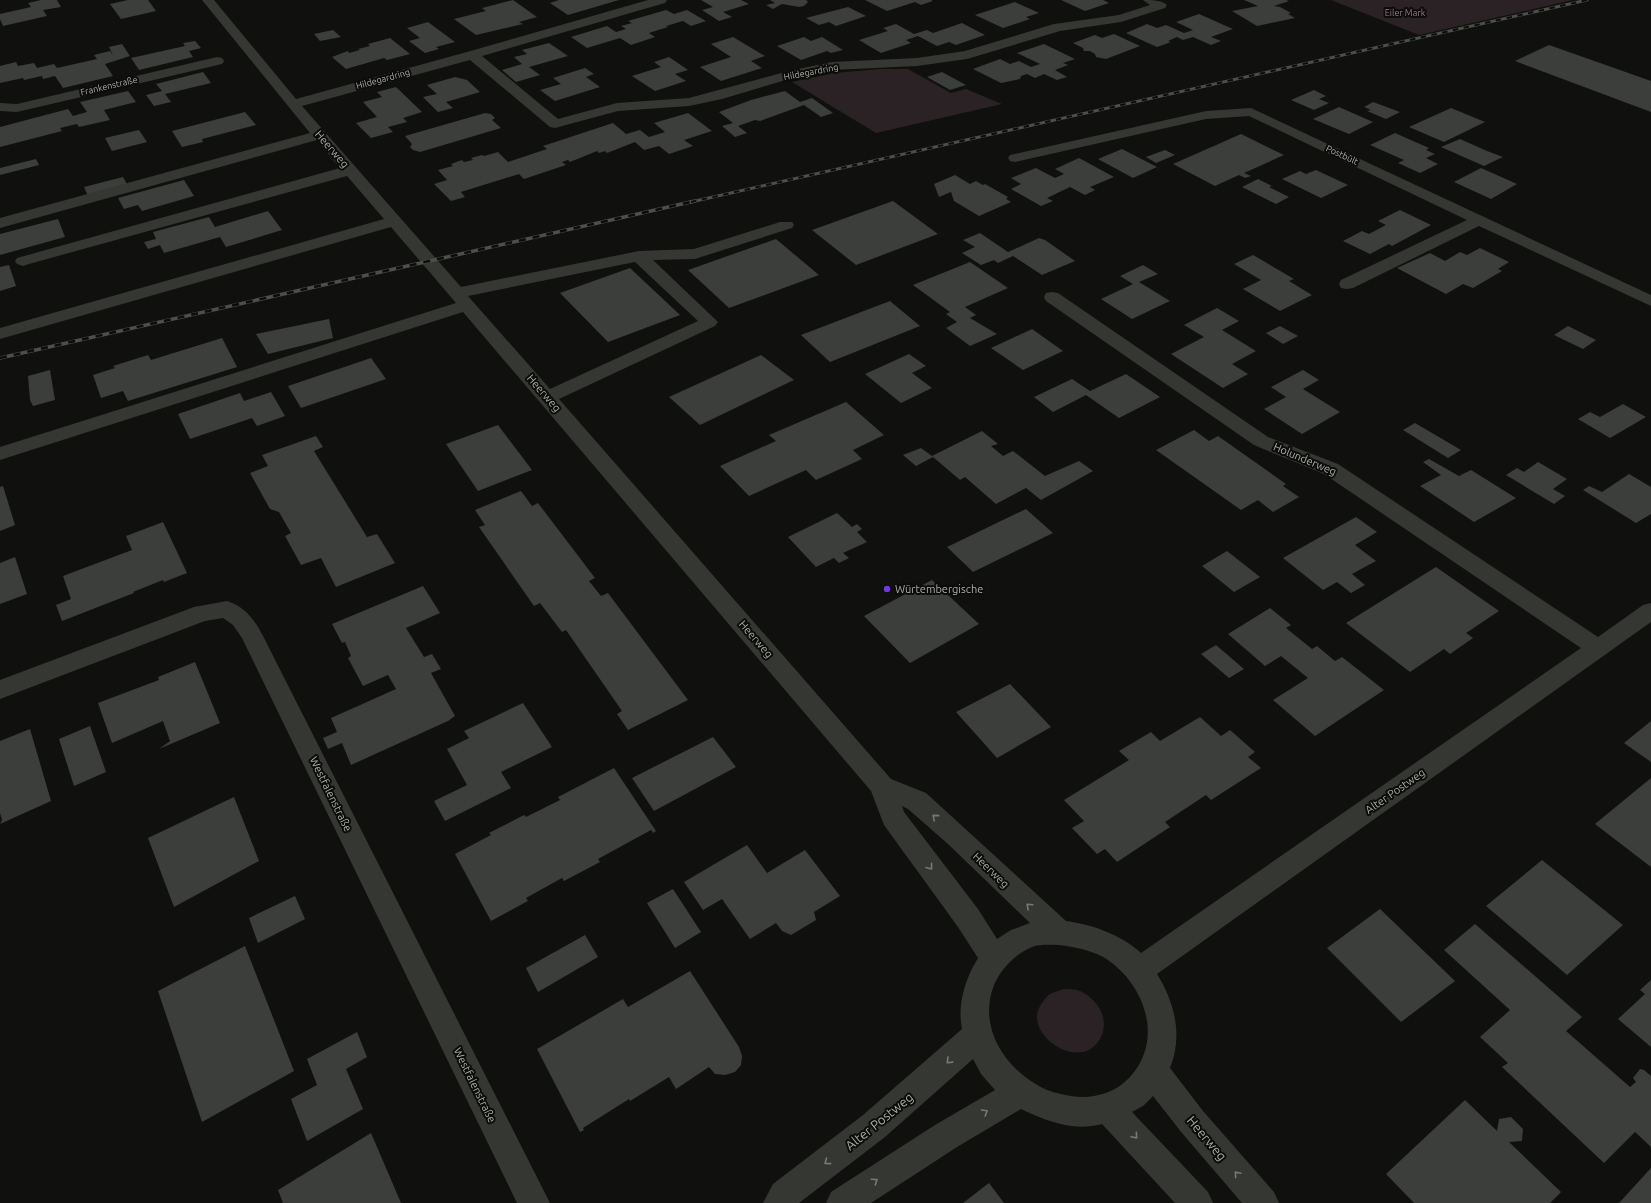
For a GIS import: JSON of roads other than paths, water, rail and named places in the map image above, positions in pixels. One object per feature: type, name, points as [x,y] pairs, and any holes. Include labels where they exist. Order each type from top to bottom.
[{"type":"street","name":"Heerweg","points":[[208,0],[293,104],[548,397],[882,786],[893,818],[968,918],[994,958]]},
{"type":"street","name":"Hildegardring","points":[[293,104],[472,55],[661,0]]},
{"type":"street","name":"Hildegardring","points":[[472,55],[555,124],[617,107],[689,102],[717,96],[794,74],[832,66],[917,62],[967,55],[1058,27],[1121,18],[1161,5],[1149,0]]},
{"type":"street","name":"Frankenstraße","points":[[0,107],[17,108],[217,61]]},
{"type":"street","name":"Postbült","points":[[1015,158],[1206,115],[1251,112],[1651,301]]},
{"type":"street","points":[[0,222],[320,135]]},
{"type":"street","points":[[24,261],[350,170]]},
{"type":"street","points":[[1347,284],[1479,220]]},
{"type":"street","points":[[0,454],[462,299],[639,256],[695,254],[786,225]]},
{"type":"street","points":[[0,334],[402,229]]},
{"type":"street","points":[[548,397],[709,322],[639,256]]},
{"type":"street","name":"Holunderweg","points":[[1052,297],[1261,441],[1331,469],[1598,648]]},
{"type":"street","name":"Westfalenstraße","points":[[0,690],[202,613],[227,609],[241,619],[255,641],[534,1203]]},
{"type":"street","name":"Alter Postweg","points":[[1139,971],[1651,611]]},
{"type":"street","name":"Heerweg","points":[[882,786],[917,802],[957,836],[1013,891],[1059,932]]},
{"type":"street","points":[[1059,932],[1088,937],[1116,951],[1139,971],[1154,995],[1162,1022],[1162,1049],[1154,1071],[1136,1094],[1108,1108],[1078,1112],[1047,1106],[1019,1092],[1001,1076],[986,1057],[977,1035],[974,1007],[980,980],[994,958],[1012,944],[1034,934],[1059,932]]},
{"type":"street","name":"Alter Postweg","points":[[779,1203],[784,1195],[874,1126],[937,1072],[977,1035]]},
{"type":"street","name":"Heerweg","points":[[1154,1071],[1188,1116],[1263,1203]]},
{"type":"street","points":[[842,1203],[946,1136],[1019,1092]]},
{"type":"street","points":[[1108,1108],[1197,1203]]},
{"type":"railway","points":[[691,202],[1587,0]]},
{"type":"railway","points":[[0,358],[695,201]]},
{"type":"place","name":"Würtembergische","points":[[887,589]]},
{"type":"park label","name":"Eiler Mark","points":[[1405,13]]}]
